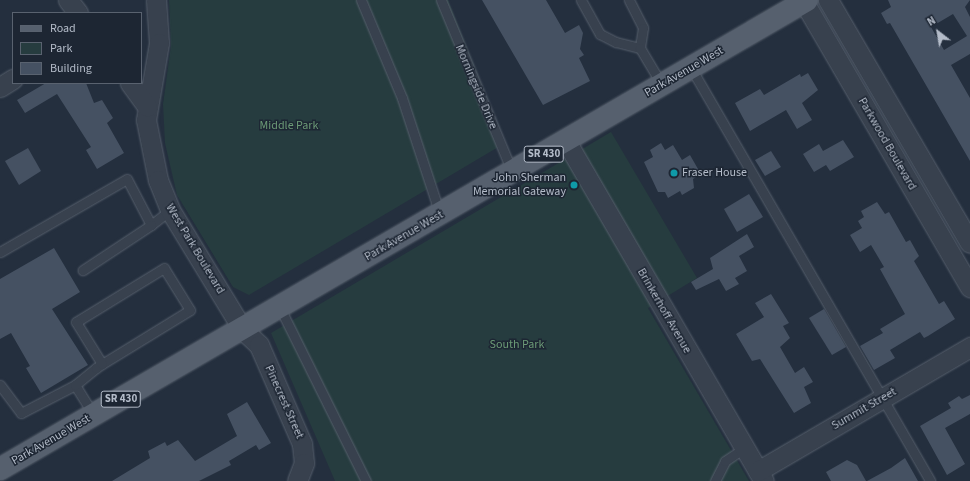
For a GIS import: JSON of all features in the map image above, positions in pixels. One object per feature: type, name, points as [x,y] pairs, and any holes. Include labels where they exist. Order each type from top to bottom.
[{"type":"main road","name":"Park Avenue West","points":[[2,465],[94,415],[243,330],[806,1]]},
{"type":"street","points":[[68,0],[77,12]]},
{"type":"street","name":"West Park Boulevard","points":[[156,0],[159,43],[147,106],[149,140],[170,210],[243,330]]},
{"type":"street","points":[[828,0],[970,244]]},
{"type":"street","name":"Parkwood Boulevard","points":[[806,1],[970,287]]},
{"type":"street","points":[[142,59],[159,43]]},
{"type":"street","points":[[0,87],[12,80]]},
{"type":"street","points":[[131,84],[147,106]]},
{"type":"street","name":"Brinkerhoff Avenue","points":[[566,141],[761,476]]},
{"type":"street","name":"Pinecrest Street","points":[[243,330],[258,346],[300,436],[304,463],[297,481]]},
{"type":"street","name":"Summit Street","points":[[761,476],[882,399],[970,347]]},
{"type":"lane","points":[[361,0],[400,91],[441,215]]},
{"type":"lane","name":"Morningside Drive","points":[[441,0],[513,172]]},
{"type":"lane","points":[[581,0],[600,34],[616,42],[640,48]]},
{"type":"lane","points":[[629,0],[643,28],[640,48],[662,85]]},
{"type":"lane","points":[[691,68],[930,481]]},
{"type":"lane","points":[[0,252],[127,179],[151,225]]},
{"type":"lane","points":[[82,270],[151,225],[170,210]]},
{"type":"lane","points":[[0,385],[20,414],[75,385],[102,364],[190,310],[164,268],[76,322],[102,364]]},
{"type":"lane","points":[[280,308],[366,481]]},
{"type":"lane","points":[[75,385],[94,415]]},
{"type":"lane","points":[[715,481],[725,462],[744,448]]},
{"type":"green space","name":"Middle Park","points":[[169,0],[448,0],[505,143],[249,295],[233,287],[177,195],[165,143],[163,104],[171,46]]},
{"type":"green space","name":"South Park","points":[[611,132],[697,278],[648,308],[749,481],[335,481],[271,333]]},
{"type":"building","points":[[482,0],[546,0],[565,33],[579,25],[583,33],[580,49],[584,55],[579,58],[590,81],[543,105]]},
{"type":"building","points":[[888,0],[970,0],[965,7],[970,17],[970,54],[951,65],[970,98],[970,161],[890,23],[887,24],[881,13],[891,7]],"holes":[[[953,14],[967,36],[944,50],[931,27]]]},
{"type":"building","points":[[808,73],[818,90],[802,103],[812,120],[797,129],[786,110],[750,131],[735,103],[760,89],[764,95],[800,74],[801,77]]},
{"type":"building","points":[[44,84],[86,84],[94,103],[102,100],[113,118],[107,123],[124,153],[97,169],[86,150],[91,147],[57,94],[25,113],[17,100]]},
{"type":"building","points":[[843,140],[854,157],[830,171],[826,165],[814,172],[803,154],[819,144],[823,151]]},
{"type":"building","name":"Fraser House","points":[[661,143],[665,150],[673,145],[682,160],[690,155],[698,169],[699,175],[693,179],[694,188],[682,195],[680,191],[668,198],[665,192],[658,192],[644,162],[653,157],[650,150]]},
{"type":"building","points":[[28,148],[41,171],[19,185],[5,161]]},
{"type":"building","points":[[771,151],[781,167],[765,176],[755,160]]},
{"type":"building","points":[[749,194],[763,217],[737,232],[724,209]]},
{"type":"building","points":[[877,202],[885,214],[889,212],[906,242],[910,240],[919,256],[914,261],[939,304],[944,301],[955,319],[924,338],[920,332],[890,350],[895,358],[874,370],[860,346],[883,333],[880,329],[905,314],[880,269],[884,267],[871,245],[860,252],[850,235],[862,228],[858,221],[864,217],[861,211]]},
{"type":"building","points":[[747,234],[754,247],[739,256],[747,271],[735,278],[739,284],[726,291],[719,279],[696,290],[691,282],[713,269],[710,258]]},
{"type":"building","points":[[54,248],[80,292],[52,309],[88,365],[41,393],[26,368],[30,366],[11,333],[0,339],[0,279]]},
{"type":"building","points":[[771,294],[789,323],[783,326],[790,338],[780,347],[795,373],[804,367],[813,382],[804,387],[811,403],[794,413],[760,359],[752,361],[736,334],[764,317],[755,303]]},
{"type":"building","points":[[824,309],[846,347],[832,355],[809,318]]},
{"type":"building","points":[[970,395],[970,414],[945,428],[965,464],[947,475],[920,426],[951,408],[948,403],[959,396],[962,399]]},
{"type":"building","points":[[247,402],[271,443],[259,450],[256,445],[229,461],[231,465],[199,481],[112,481],[150,458],[148,451],[165,442],[167,446],[178,440],[195,461],[237,436],[227,414]]},
{"type":"building","points":[[905,458],[918,481],[867,481],[891,468]]},
{"type":"building","points":[[847,460],[857,465],[866,481],[831,481],[826,472]]},
{"type":"place","name":"Fraser House","points":[[674,173]]},
{"type":"place","name":"John Sherman Memorial Gateway","points":[[574,185]]}]
